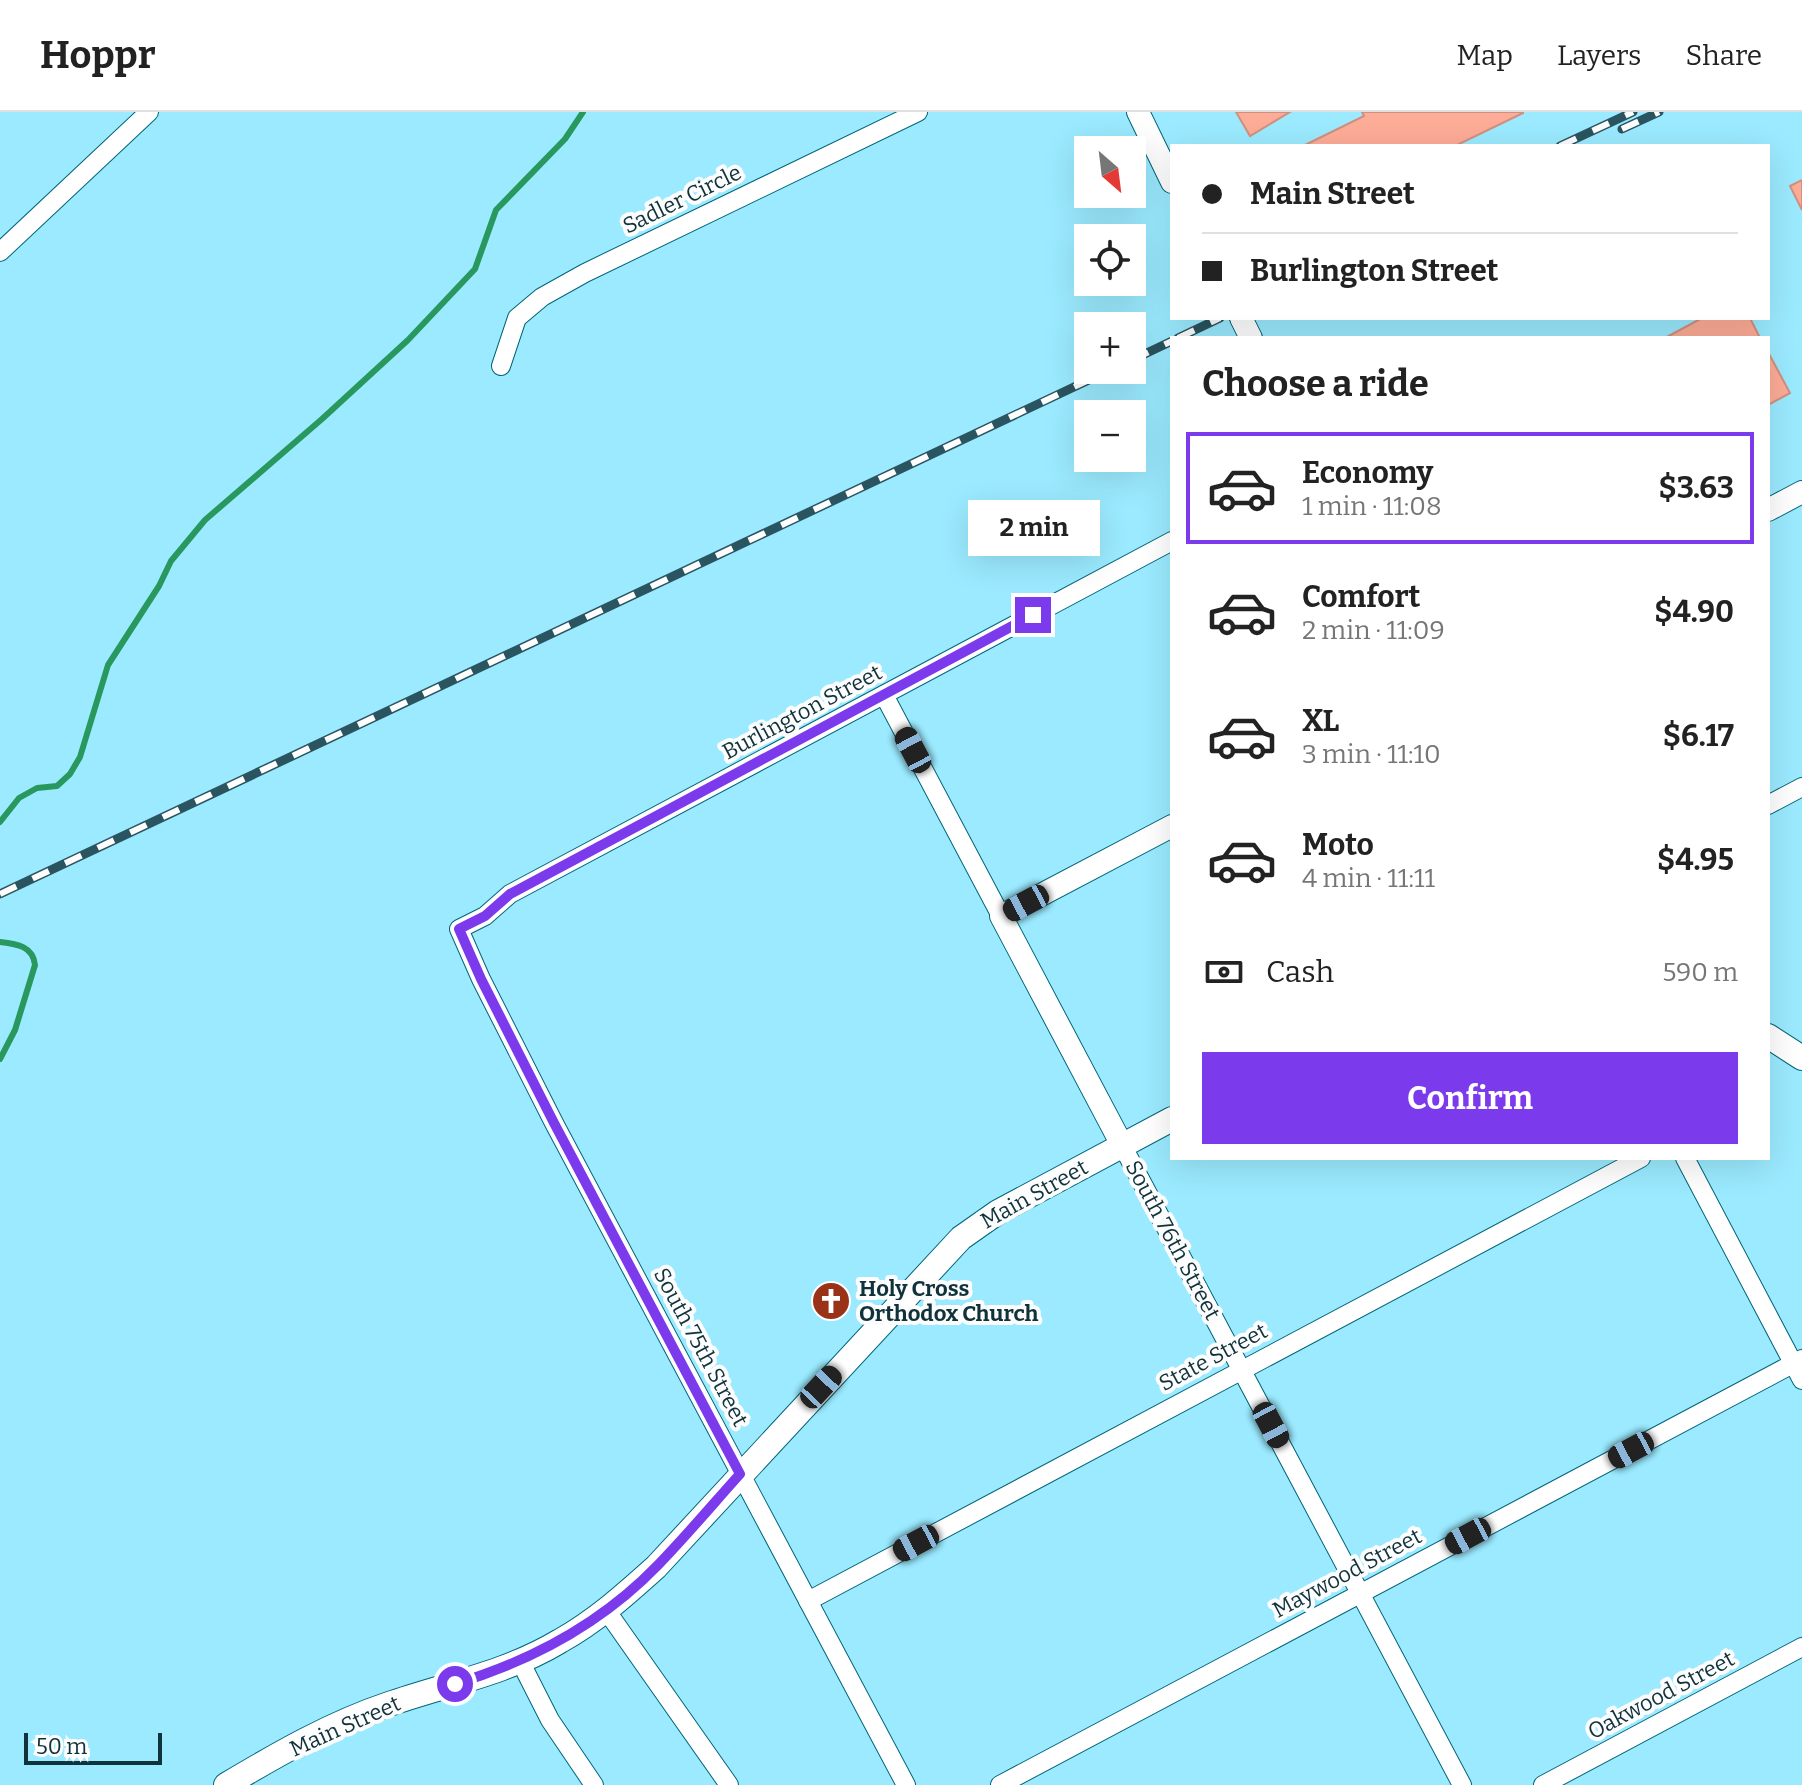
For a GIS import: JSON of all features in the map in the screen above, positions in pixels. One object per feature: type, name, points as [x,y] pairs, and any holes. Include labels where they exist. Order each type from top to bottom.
[{"type":"main road","points":[[1770,1037],[1802,1058]]},
{"type":"main road","name":"Main Street","points":[[239,1782],[354,1716],[480,1677],[520,1661],[562,1640],[606,1610],[656,1567],[961,1238],[998,1212],[1170,1120]]},
{"type":"street","points":[[0,252],[149,112]]},
{"type":"street","name":"Sadler Circle","points":[[501,366],[517,318],[542,297],[585,273],[918,112]]},
{"type":"street","points":[[1138,112],[1170,178]]},
{"type":"street","points":[[1770,509],[1802,492]]},
{"type":"street","name":"Burlington Street","points":[[459,929],[485,916],[510,894],[1170,542]]},
{"type":"street","name":"South 76th Street","points":[[884,695],[1462,1785]]},
{"type":"street","points":[[1770,804],[1802,787]]},
{"type":"street","points":[[1001,916],[1170,827]]},
{"type":"street","name":"South 75th Street","points":[[459,929],[554,1123],[906,1785]]},
{"type":"street","name":"State Street","points":[[808,1601],[1637,1160]]},
{"type":"street","points":[[1686,1160],[1799,1368]]},
{"type":"street","name":"Maywood Street","points":[[1000,1785],[1360,1594],[1799,1368]]},
{"type":"street","points":[[606,1610],[729,1785]]},
{"type":"street","name":"Oakwood Street","points":[[1543,1785],[1802,1647]]},
{"type":"street","points":[[520,1661],[550,1720],[594,1785]]},
{"type":"building","points":[[1236,112],[1290,112],[1250,136]]},
{"type":"building","points":[[1362,112],[1523,112],[1459,144],[1307,144],[1364,116]]},
{"type":"building","points":[[1802,180],[1802,210],[1790,186]]},
{"type":"building","points":[[1698,320],[1751,320],[1759,336],[1669,336]]},
{"type":"building","points":[[1770,356],[1790,393],[1770,404]]},
{"type":"waterway","points":[[0,822],[19,798],[37,788],[57,786],[70,774],[80,757],[108,665],[159,586],[171,561],[205,520],[408,340],[475,269],[496,210],[565,139],[583,112]]},
{"type":"waterway","points":[[0,942],[28,950],[35,965],[15,1030],[0,1059]]},
{"type":"railway","points":[[1564,144],[1633,112]]},
{"type":"railway","points":[[1622,129],[1659,112]]},
{"type":"railway","points":[[1182,336],[1216,320]]},
{"type":"railway","points":[[1146,353],[1170,342]]},
{"type":"railway","points":[[0,894],[1080,384]]},
{"type":"place","name":"Holy Cross Orthodox Church","points":[[831,1301]]},
{"type":"route","points":[[455,1684],[540,1652],[606,1610],[656,1567],[740,1474],[554,1123],[459,929],[485,916],[510,894],[1033,615]]}]
